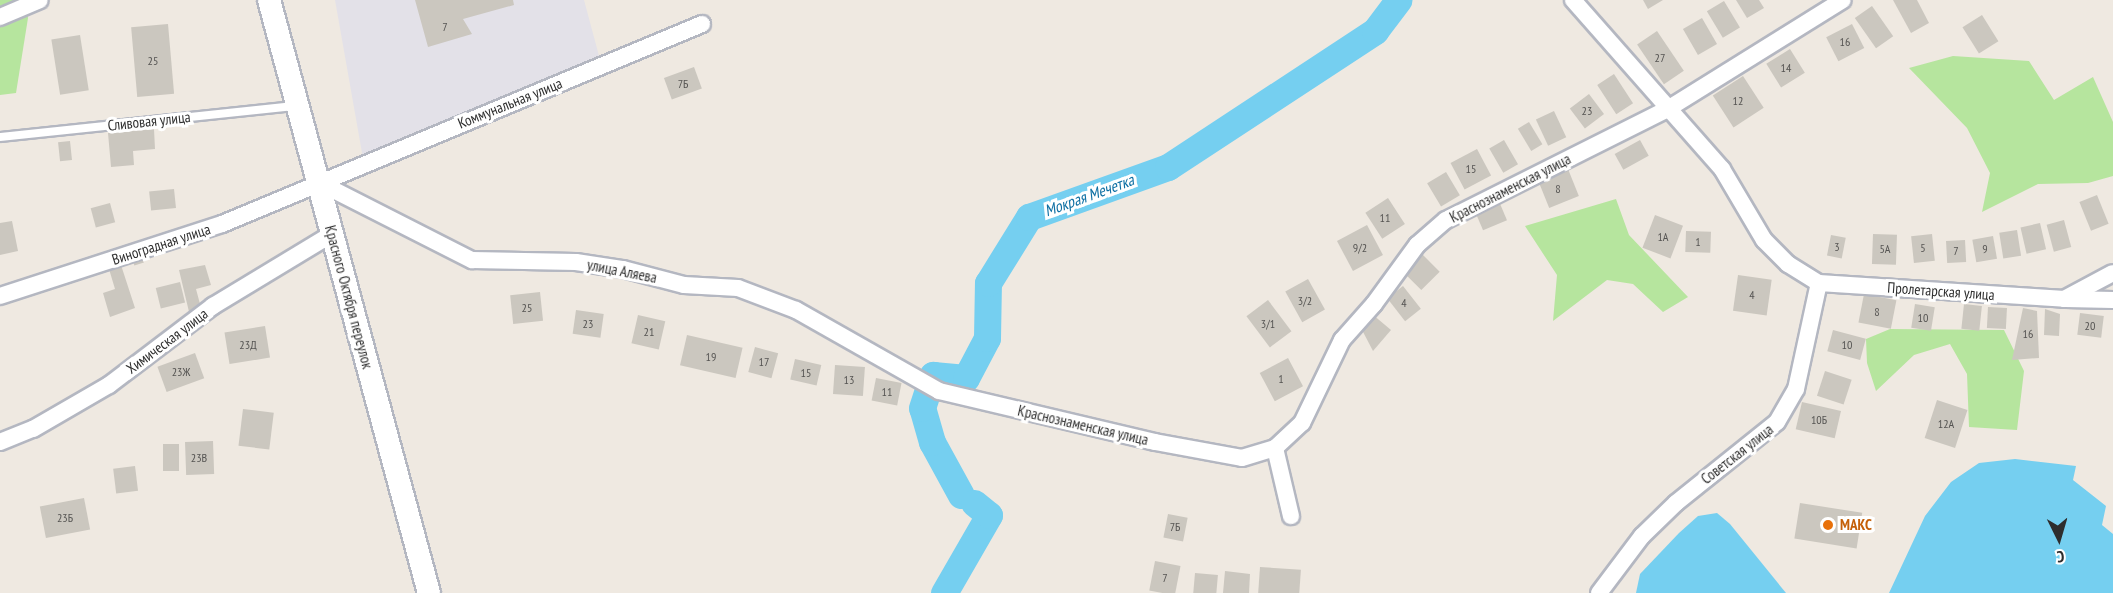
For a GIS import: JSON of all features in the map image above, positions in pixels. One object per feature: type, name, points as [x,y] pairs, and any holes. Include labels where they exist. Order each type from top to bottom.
[{"type":"street","points":[[0,17],[40,0]]},
{"type":"street","name":"Красного Октября переулок","points":[[269,0],[429,593]]},
{"type":"street","name":"Краснознаменская улица","points":[[939,391],[1212,454],[1242,458],[1275,448],[1302,423],[1342,340],[1374,304],[1417,245],[1446,220],[1666,110],[1843,0]]},
{"type":"street","points":[[1575,4],[1666,110],[1722,169],[1764,240],[1788,264],[1819,283]]},
{"type":"street","name":"Коммунальная улица","points":[[318,182],[702,24]]},
{"type":"street","name":"Виноградная улица","points":[[0,296],[222,224],[318,182]]},
{"type":"street","name":"улица Аляева","points":[[318,182],[472,260],[576,262],[623,268],[684,285],[738,288],[796,310],[939,391]]},
{"type":"street","name":"Химическая улица","points":[[0,442],[33,429],[109,385],[213,306],[332,234]]},
{"type":"street","points":[[2064,299],[2113,273]]},
{"type":"street","name":"Пролетарская улица","points":[[1819,283],[2064,299],[2113,300]]},
{"type":"street","name":"Советская улица","points":[[1599,593],[1642,536],[1676,503],[1777,422],[1796,389],[1819,283]]},
{"type":"street","points":[[1275,448],[1291,516]]},
{"type":"lane","name":"Сливовая улица","points":[[0,137],[297,106]]},
{"type":"shaded area","points":[[335,0],[584,0],[602,67],[364,164]]},
{"type":"green space","points":[[0,0],[26,0],[28,18],[16,93],[0,95]]},
{"type":"green space","points":[[1953,56],[2029,61],[2054,100],[2093,77],[2113,122],[2113,176],[2088,183],[2038,184],[1982,212],[1990,173],[1967,128],[1909,68]]},
{"type":"green space","points":[[1616,199],[1629,235],[1688,297],[1663,312],[1633,284],[1607,280],[1553,321],[1557,275],[1525,226]]},
{"type":"green space","points":[[1890,329],[2004,330],[2024,371],[2017,430],[1969,427],[1967,374],[1950,344],[1914,355],[1876,391],[1867,363],[1866,339]]},
{"type":"water","points":[[2015,459],[2076,466],[2073,480],[2106,506],[2102,525],[2113,534],[2113,593],[1889,593],[1925,516],[1951,482],[1979,463]]},
{"type":"water","points":[[1717,513],[1730,524],[1786,593],[1636,593],[1640,574],[1679,533],[1698,516]]},
{"type":"building","points":[[415,0],[513,0],[514,5],[463,19],[472,34],[428,47]]},
{"type":"building","points":[[1643,0],[1663,0],[1648,9]]},
{"type":"building","points":[[1736,0],[1759,0],[1764,8],[1747,18]]},
{"type":"building","points":[[1893,0],[1917,0],[1929,23],[1911,33]]},
{"type":"building","points":[[1724,1],[1740,28],[1723,38],[1707,11]]},
{"type":"building","points":[[1872,6],[1893,36],[1876,48],[1855,18]]},
{"type":"building","points":[[1982,15],[1998,41],[1979,53],[1962,27]]},
{"type":"building","points":[[1702,18],[1717,44],[1698,55],[1683,29]]},
{"type":"building","points":[[168,24],[174,94],[137,97],[131,27]]},
{"type":"building","points":[[1852,24],[1864,48],[1838,61],[1826,37]]},
{"type":"building","points":[[1657,31],[1684,71],[1664,84],[1637,44]]},
{"type":"building","points":[[80,35],[89,90],[60,95],[51,40]]},
{"type":"building","points":[[1790,49],[1805,73],[1781,88],[1766,64]]},
{"type":"building","points":[[694,67],[702,89],[672,100],[664,78]]},
{"type":"building","points":[[1614,74],[1633,103],[1616,114],[1597,85]]},
{"type":"building","points":[[1743,76],[1764,108],[1734,127],[1713,96]]},
{"type":"building","points":[[1589,94],[1604,114],[1585,128],[1570,108]]},
{"type":"building","points":[[1554,111],[1566,137],[1548,146],[1536,119]]},
{"type":"building","points":[[1529,122],[1542,144],[1531,151],[1518,129]]},
{"type":"building","points":[[154,129],[155,149],[133,151],[134,165],[111,167],[108,133]]},
{"type":"building","points":[[1504,140],[1518,164],[1503,173],[1489,148]]},
{"type":"building","points":[[1640,140],[1649,156],[1623,170],[1615,154]]},
{"type":"building","points":[[70,141],[72,160],[60,161],[58,142]]},
{"type":"building","points":[[1477,149],[1491,175],[1465,190],[1451,163]]},
{"type":"building","points":[[1568,169],[1579,196],[1549,208],[1538,181]]},
{"type":"building","points":[[1446,172],[1460,195],[1441,206],[1427,183]]},
{"type":"building","points":[[174,189],[176,208],[151,211],[149,192]]},
{"type":"building","points":[[2097,195],[2109,224],[2091,231],[2079,202]]},
{"type":"building","points":[[1388,198],[1405,224],[1382,239],[1365,213]]},
{"type":"building","points":[[1498,199],[1507,220],[1483,230],[1474,209]]},
{"type":"building","points":[[110,203],[115,222],[96,227],[91,208]]},
{"type":"building","points":[[1655,215],[1683,226],[1670,258],[1642,248]]},
{"type":"building","points":[[2064,220],[2071,247],[2054,252],[2047,225]]},
{"type":"building","points":[[12,221],[18,251],[0,255],[0,223]]},
{"type":"building","points":[[2040,223],[2046,249],[2027,254],[2021,227]]},
{"type":"building","points":[[1367,225],[1383,255],[1353,271],[1337,241]]},
{"type":"building","points":[[2017,230],[2021,256],[2003,258],[1999,233]]},
{"type":"building","points":[[1686,231],[1711,232],[1710,253],[1685,252]]},
{"type":"building","points":[[1873,234],[1897,235],[1896,265],[1872,264]]},
{"type":"building","points":[[1932,234],[1935,261],[1914,263],[1911,236]]},
{"type":"building","points":[[1831,235],[1846,238],[1842,258],[1827,256]]},
{"type":"building","points":[[1993,236],[1997,259],[1976,262],[1972,240]]},
{"type":"building","points":[[1965,240],[1966,262],[1947,263],[1946,241]]},
{"type":"building","points":[[141,253],[144,263],[134,265],[131,256]]},
{"type":"building","points":[[1422,254],[1440,272],[1421,290],[1404,272]]},
{"type":"building","points":[[121,265],[135,308],[110,317],[103,293],[115,289],[109,269]]},
{"type":"building","points":[[205,265],[211,285],[196,289],[200,304],[208,301],[190,316],[179,270]]},
{"type":"building","points":[[1738,275],[1772,280],[1767,315],[1733,311]]},
{"type":"building","points":[[1308,279],[1325,310],[1302,322],[1285,292]]},
{"type":"building","points":[[180,282],[185,302],[161,308],[156,288]]},
{"type":"building","points":[[1403,286],[1421,309],[1405,321],[1387,298]]},
{"type":"building","points":[[540,292],[543,321],[513,324],[510,295]]},
{"type":"building","points":[[1864,294],[1896,300],[1891,329],[1858,322]]},
{"type":"building","points":[[1268,300],[1291,331],[1270,347],[1246,316]]},
{"type":"building","points":[[1915,304],[1935,307],[1931,331],[1911,328]]},
{"type":"building","points":[[1964,304],[1982,306],[1979,331],[1961,329]]},
{"type":"building","points":[[1988,307],[2007,308],[2006,329],[1987,328]]},
{"type":"building","points":[[2023,308],[2037,311],[2039,358],[2012,360]]},
{"type":"building","points":[[2045,309],[2060,314],[2059,336],[2044,335]]},
{"type":"building","points":[[576,310],[604,314],[600,338],[573,334]]},
{"type":"building","points":[[2080,313],[2104,316],[2101,338],[2077,335]]},
{"type":"building","points":[[1372,314],[1391,330],[1373,351],[1361,328]]},
{"type":"building","points":[[638,315],[665,321],[659,350],[631,343]]},
{"type":"building","points":[[265,326],[270,358],[230,364],[225,332]]},
{"type":"building","points":[[1833,330],[1866,339],[1860,360],[1827,351]]},
{"type":"building","points":[[687,335],[743,348],[736,378],[680,365]]},
{"type":"building","points":[[755,347],[778,353],[771,378],[748,372]]},
{"type":"building","points":[[195,353],[204,378],[167,392],[157,367]]},
{"type":"building","points":[[1288,358],[1303,386],[1275,401],[1260,373]]},
{"type":"building","points":[[795,359],[821,365],[817,386],[790,379]]},
{"type":"building","points":[[835,365],[865,367],[863,396],[833,394]]},
{"type":"building","points":[[1825,371],[1852,380],[1844,404],[1817,396]]},
{"type":"building","points":[[876,378],[902,383],[897,406],[872,401]]},
{"type":"building","points":[[1937,400],[1967,410],[1955,448],[1925,438]]},
{"type":"building","points":[[1802,402],[1841,411],[1835,438],[1796,429]]},
{"type":"building","points":[[243,409],[274,413],[269,450],[238,446]]},
{"type":"building","points":[[213,441],[214,474],[186,475],[185,442]]},
{"type":"building","points":[[163,444],[179,444],[179,471],[163,471]]},
{"type":"building","points":[[135,466],[138,491],[116,493],[113,469]]},
{"type":"building","points":[[84,498],[90,529],[46,538],[40,507]]},
{"type":"building","name":"МАКС","points":[[1800,503],[1862,513],[1857,548],[1794,539]]},
{"type":"building","points":[[1168,514],[1188,518],[1183,541],[1163,538]]},
{"type":"building","points":[[1155,561],[1181,566],[1175,593],[1149,590]]},
{"type":"building","points":[[1260,567],[1301,570],[1299,593],[1258,593]]},
{"type":"building","points":[[1225,571],[1250,574],[1249,593],[1223,593]]},
{"type":"building","points":[[1195,573],[1218,575],[1216,593],[1193,593]]},
{"type":"waterway","name":"Мокрая Мечетка","points":[[961,495],[932,442],[922,408],[933,375],[966,378],[987,338],[988,283],[1029,217],[1168,167],[1375,31],[1398,0]]},
{"type":"waterway","name":"Мокрая Мечетка","points":[[944,593],[989,515],[974,503]]},
{"type":"place","name":"МАКС","points":[[1828,525]]}]
